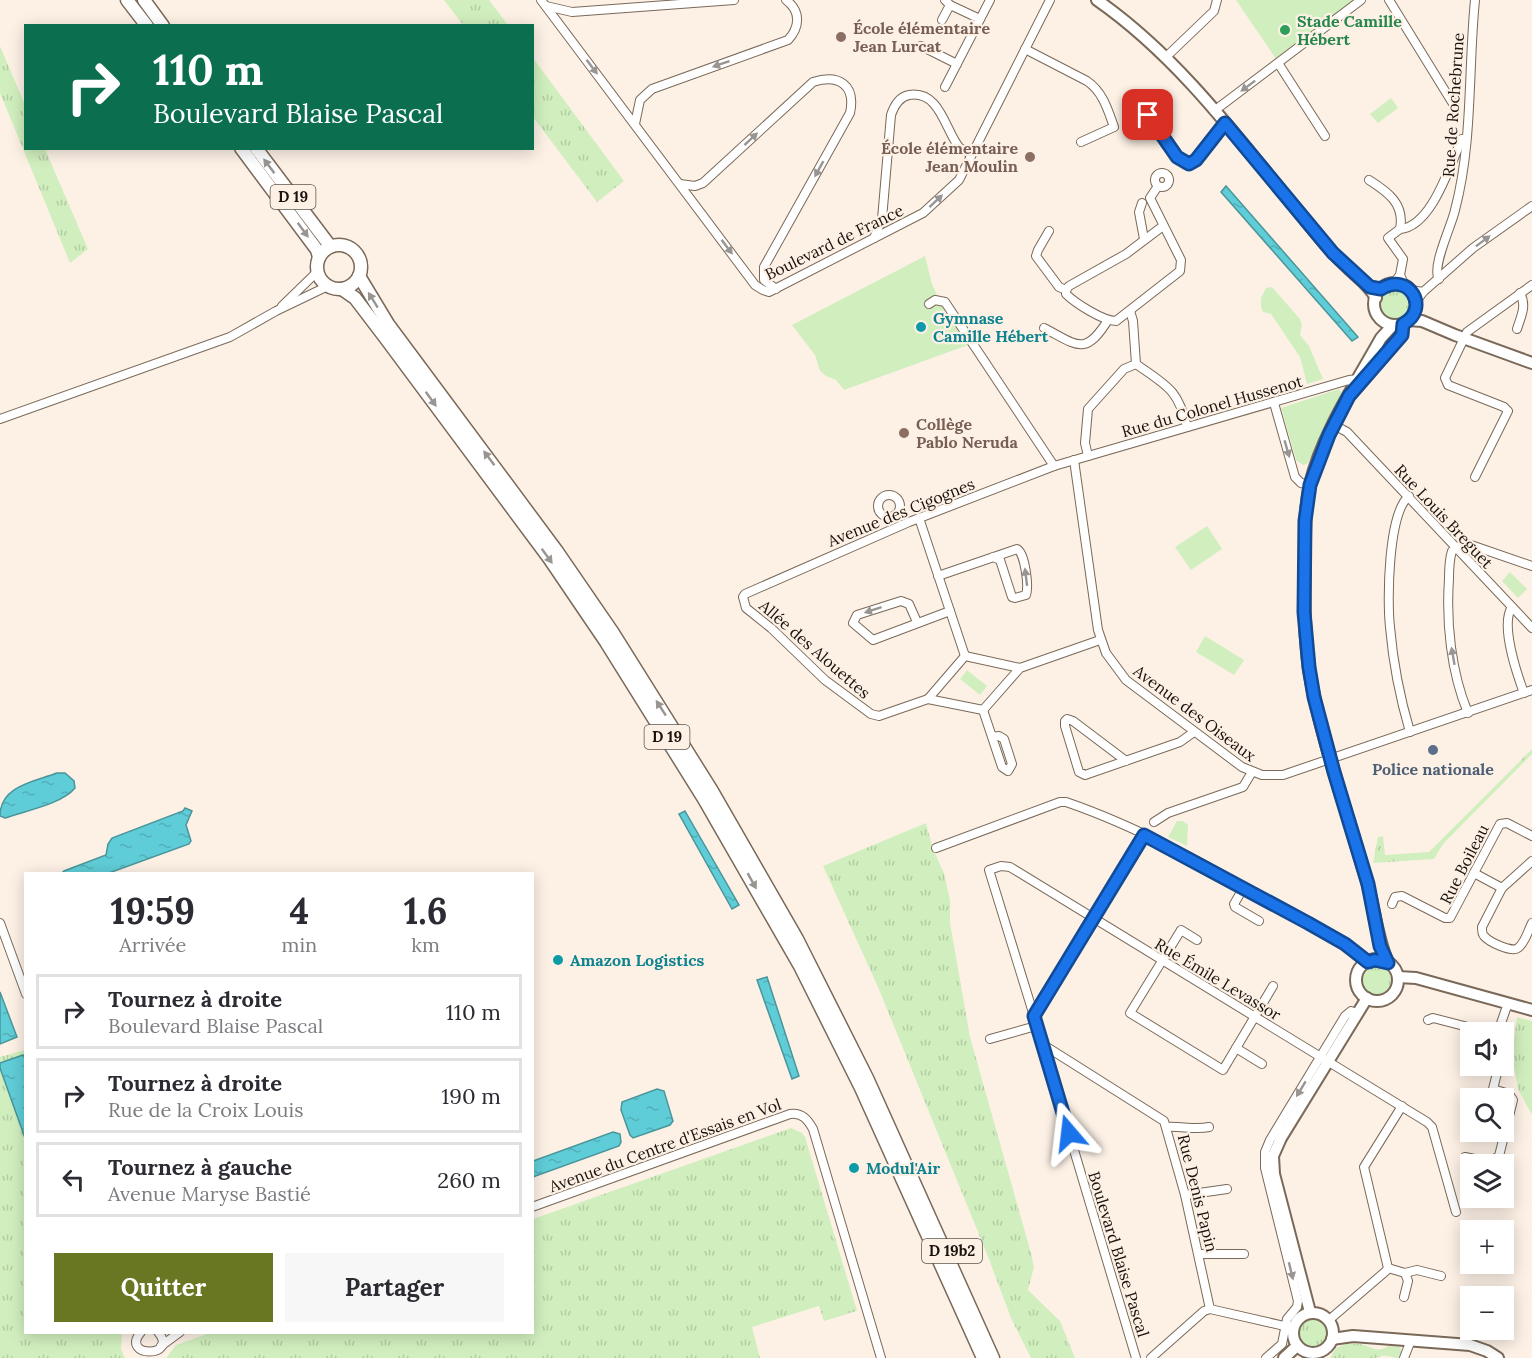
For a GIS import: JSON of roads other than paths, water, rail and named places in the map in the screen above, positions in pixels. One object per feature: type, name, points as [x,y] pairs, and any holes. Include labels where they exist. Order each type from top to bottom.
[{"type":"main road","points":[[127,0],[145,24]]},
{"type":"main road","points":[[144,0],[162,24]]},
{"type":"main road","name":"D 19","points":[[242,150],[317,250],[319,257]]},
{"type":"main road","name":"D 19","points":[[258,150],[330,246]]},
{"type":"main road","points":[[343,245],[355,251],[361,263],[359,276],[349,287],[342,289],[328,286],[319,278],[317,272],[319,257],[330,246],[343,245]]},
{"type":"main road","name":"D 19","points":[[359,276],[388,324],[556,550],[613,633],[717,800],[796,939],[900,1147],[993,1358]]},
{"type":"main road","name":"D 19","points":[[342,289],[355,298],[549,558],[606,642],[705,799],[800,966],[865,1097],[983,1358]]},
{"type":"main road","name":"D 19b2","points":[[900,1147],[956,1259],[999,1358]]},
{"type":"main road","points":[[970,1327],[975,1358]]},
{"type":"street","points":[[544,3],[572,12],[734,0]]},
{"type":"street","points":[[635,124],[638,106],[648,92],[788,40],[795,32],[798,19],[794,7],[786,0]]},
{"type":"street","points":[[945,87],[990,0]]},
{"type":"street","name":"Boulevard de France","points":[[544,3],[756,285],[766,292],[776,289],[923,213],[959,180],[1050,0]]},
{"type":"street","points":[[1097,0],[1166,57],[1225,123],[1333,253],[1378,293]]},
{"type":"street","points":[[1166,57],[1214,11],[1217,0]]},
{"type":"street","points":[[1214,111],[1361,0]]},
{"type":"street","points":[[1389,0],[1455,107]]},
{"type":"street","name":"Rue de Rochebrune","points":[[1439,279],[1436,276],[1436,268],[1451,226],[1466,158],[1475,0]]},
{"type":"street","points":[[942,20],[947,2],[980,19]]},
{"type":"street","points":[[921,46],[957,64]]},
{"type":"street","points":[[1025,49],[1087,81],[1102,97],[1114,127],[1081,142]]},
{"type":"street","points":[[1278,63],[1325,136]]},
{"type":"street","points":[[680,184],[695,186],[703,183],[813,82],[834,79],[845,85],[852,101],[850,113],[764,267],[764,280],[776,289]]},
{"type":"street","points":[[873,239],[882,219],[891,115],[898,101],[906,96],[914,95],[930,100],[939,111],[960,148],[972,154]]},
{"type":"street","points":[[1148,115],[1177,157],[1189,164],[1196,160],[1225,123]]},
{"type":"street","points":[[1349,396],[1404,332],[1407,316],[1402,284],[1403,259],[1388,238],[1401,229],[1411,227],[1426,214],[1462,139]]},
{"type":"street","points":[[1369,180],[1381,188],[1396,204],[1401,214],[1401,229]]},
{"type":"street","points":[[1066,290],[1066,294],[1075,302],[1108,320],[1116,321],[1178,273],[1182,268],[1181,260],[1150,198],[1158,186]]},
{"type":"street","points":[[1142,203],[1139,212],[1144,239]]},
{"type":"street","points":[[1380,946],[1371,961],[1359,970],[1356,980],[1359,991],[1367,999],[1380,1001],[1395,990],[1398,977],[1380,946],[1365,872],[1330,759],[1309,667],[1304,612],[1305,521],[1310,485],[1334,425],[1381,338],[1407,316],[1423,292],[1473,248],[1532,206]]},
{"type":"street","points":[[1066,290],[1085,275],[1093,274],[1125,254],[1163,226]]},
{"type":"street","points":[[1049,231],[1036,256],[1059,287],[1066,290]]},
{"type":"street","points":[[276,311],[317,272]]},
{"type":"street","points":[[1378,293],[1402,284],[1423,292]]},
{"type":"street","points":[[1475,477],[1508,411],[1504,407],[1446,384],[1446,375],[1472,327],[1532,285]]},
{"type":"street","points":[[0,419],[230,337],[276,311],[328,286]]},
{"type":"street","points":[[1378,293],[1375,309],[1381,320],[1381,338]]},
{"type":"street","points":[[1517,329],[1524,308],[1520,293]]},
{"type":"street","points":[[929,304],[935,300],[945,302],[1054,466]]},
{"type":"street","points":[[1130,311],[1133,321],[1136,364]]},
{"type":"street","points":[[1381,320],[1407,316],[1532,363]]},
{"type":"street","points":[[1044,327],[1079,345],[1088,344],[1096,339],[1108,320]]},
{"type":"street","points":[[1136,364],[1174,391],[1182,406],[1187,427]]},
{"type":"street","points":[[1088,456],[1085,443],[1088,409],[1124,369],[1136,364]]},
{"type":"street","name":"Rue du Colonel Hussenot","points":[[1074,460],[1359,379]]},
{"type":"street","points":[[1274,403],[1295,477],[1301,483],[1310,485]]},
{"type":"street","name":"Rue Louis Breguet","points":[[1334,425],[1347,432],[1532,628]]},
{"type":"street","name":"Avenue des Cigognes","points":[[743,597],[748,591],[909,522],[1074,460]]},
{"type":"street","name":"Avenue des Oiseaux","points":[[1074,460],[1100,640],[1109,658],[1126,680],[1194,732],[1252,772],[1270,776],[1284,775],[1528,692]]},
{"type":"street","points":[[886,495],[898,500],[897,513],[888,516],[882,514],[878,506],[880,499],[886,495]]},
{"type":"street","points":[[1409,496],[1397,515],[1390,558],[1389,625],[1397,678],[1410,732]]},
{"type":"street","points":[[897,513],[909,522]]},
{"type":"street","points":[[885,533],[888,516]]},
{"type":"street","points":[[919,518],[965,656]]},
{"type":"street","points":[[1468,713],[1454,661],[1449,622],[1450,556],[1455,548],[1464,544],[1532,566]]},
{"type":"street","points":[[938,576],[1014,549],[1022,551],[1026,595],[1012,597],[1000,560],[993,557]]},
{"type":"street","name":"Allée des Alouettes","points":[[743,597],[746,608],[771,628],[825,680],[875,716],[928,699]]},
{"type":"street","points":[[917,622],[909,604],[901,601],[857,615],[853,623],[873,640],[950,611]]},
{"type":"street","points":[[1512,607],[1508,614],[1508,626],[1516,669],[1528,692]]},
{"type":"street","points":[[983,710],[1020,668],[1100,640]]},
{"type":"street","points":[[965,656],[1020,668]]},
{"type":"street","points":[[965,656],[928,699],[983,710]]},
{"type":"street","points":[[983,710],[992,736]]},
{"type":"street","points":[[1126,761],[1073,721],[1067,719],[1065,721],[1082,774],[1085,775],[1126,761],[1180,742],[1194,732]]},
{"type":"street","points":[[1154,822],[1168,813],[1243,786],[1252,772]]},
{"type":"street","points":[[936,848],[1060,802],[1076,806],[1144,835],[1244,887],[1371,961],[1388,963]]},
{"type":"street","name":"Rue Boileau","points":[[1392,904],[1395,897],[1401,896],[1445,918],[1450,918],[1500,824],[1508,823],[1532,836]]},
{"type":"street","points":[[1034,1016],[1144,835]]},
{"type":"street","points":[[1532,861],[1502,888],[1482,927],[1485,938],[1510,951],[1521,946],[1532,923]]},
{"type":"street","name":"Rue Émile Levassor","points":[[1034,1016],[989,870],[1001,866],[1010,867],[1428,1122],[1432,1127],[1456,1212]]},
{"type":"street","points":[[1474,873],[1502,888]]},
{"type":"street","points":[[1244,887],[1234,904],[1235,907],[1259,921]]},
{"type":"street","points":[[0,923],[24,989]]},
{"type":"street","points":[[1197,940],[1181,930],[1130,1013],[1222,1070],[1274,986]]},
{"type":"street","points":[[1398,977],[1416,978],[1532,1010]]},
{"type":"street","points":[[1266,1358],[1282,1344],[1298,1301],[1265,1168],[1265,1152],[1270,1140],[1324,1059],[1367,999]]},
{"type":"street","points":[[1502,1022],[1508,1004]]},
{"type":"street","name":"Boulevard Blaise Pascal","points":[[1034,1016],[1136,1358]]},
{"type":"street","points":[[1428,1020],[1433,1018],[1460,1025]]},
{"type":"street","points":[[990,1039],[1036,1026]]},
{"type":"street","name":"Rue Denis Papin","points":[[1042,1044],[1159,1116],[1167,1127],[1199,1254],[1210,1309]]},
{"type":"street","points":[[1236,1048],[1262,1064]]},
{"type":"street","points":[[1310,1312],[1272,1164],[1276,1147],[1324,1059]]},
{"type":"street","points":[[1496,1076],[1493,1089],[1509,1094],[1513,1100],[1500,1154]]},
{"type":"street","points":[[1388,1268],[1364,1167],[1402,1106]]},
{"type":"street","name":"Avenue du Centre d'Essais en Vol","points":[[534,1205],[790,1114],[801,1115],[813,1129],[881,1358]]},
{"type":"street","points":[[1167,1127],[1209,1127]]},
{"type":"street","points":[[1185,1195],[1227,1189]]},
{"type":"street","points":[[1199,1254],[1244,1254]]},
{"type":"street","points":[[1288,1327],[1297,1346],[1306,1352],[1317,1353],[1326,1348],[1331,1329],[1388,1268]]},
{"type":"street","points":[[1388,1268],[1405,1273],[1417,1270],[1441,1276]]},
{"type":"street","points":[[1404,1298],[1408,1281],[1405,1273]]},
{"type":"street","points":[[1210,1309],[1288,1327]]},
{"type":"street","name":"Boulevard Blaise Pascal","points":[[1151,1358],[1204,1311],[1210,1309]]},
{"type":"street","points":[[1288,1327],[1310,1312],[1320,1314],[1331,1329],[1353,1336],[1470,1345],[1498,1358]]},
{"type":"street","points":[[139,1334],[137,1344],[145,1354],[157,1352],[177,1334]]},
{"type":"street","points":[[159,1334],[162,1346]]},
{"type":"street","points":[[1404,1358],[1410,1340]]},
{"type":"street","points":[[1284,1358],[1297,1346]]},
{"type":"water","points":[[1226,186],[1358,337],[1352,341],[1221,192]]},
{"type":"water","points":[[57,773],[65,773],[74,781],[75,788],[69,794],[43,806],[5,818],[0,816],[1,806],[12,792],[28,783]]},
{"type":"water","points":[[185,808],[192,811],[186,825],[191,841],[189,844],[112,872],[63,872],[106,855],[112,838],[183,811]]},
{"type":"water","points":[[685,811],[739,905],[732,909],[679,814]]},
{"type":"water","points":[[767,977],[799,1076],[792,1079],[757,980]]},
{"type":"water","points":[[0,992],[17,1037],[0,1044]]},
{"type":"water","points":[[23,1055],[24,1057],[24,1135],[0,1068],[0,1063]]},
{"type":"water","points":[[657,1089],[664,1091],[673,1121],[670,1125],[633,1138],[621,1110],[622,1102]]},
{"type":"water","points":[[613,1132],[620,1134],[619,1146],[534,1177],[534,1161]]},
{"type":"place","name":"Stade Camille Hébert","points":[[1285,30]]},
{"type":"place","name":"École élémentaire Jean Lurcat","points":[[841,37]]},
{"type":"place","name":"École élémentaire Jean Moulin","points":[[1030,157]]},
{"type":"place","name":"Gymnase Camille Hébert","points":[[921,327]]},
{"type":"place","name":"Collège Pablo Neruda","points":[[904,433]]},
{"type":"place","name":"Police nationale","points":[[1433,750]]},
{"type":"place","name":"Amazon Logistics","points":[[558,960]]},
{"type":"place","name":"Modul'Air","points":[[854,1168]]}]
